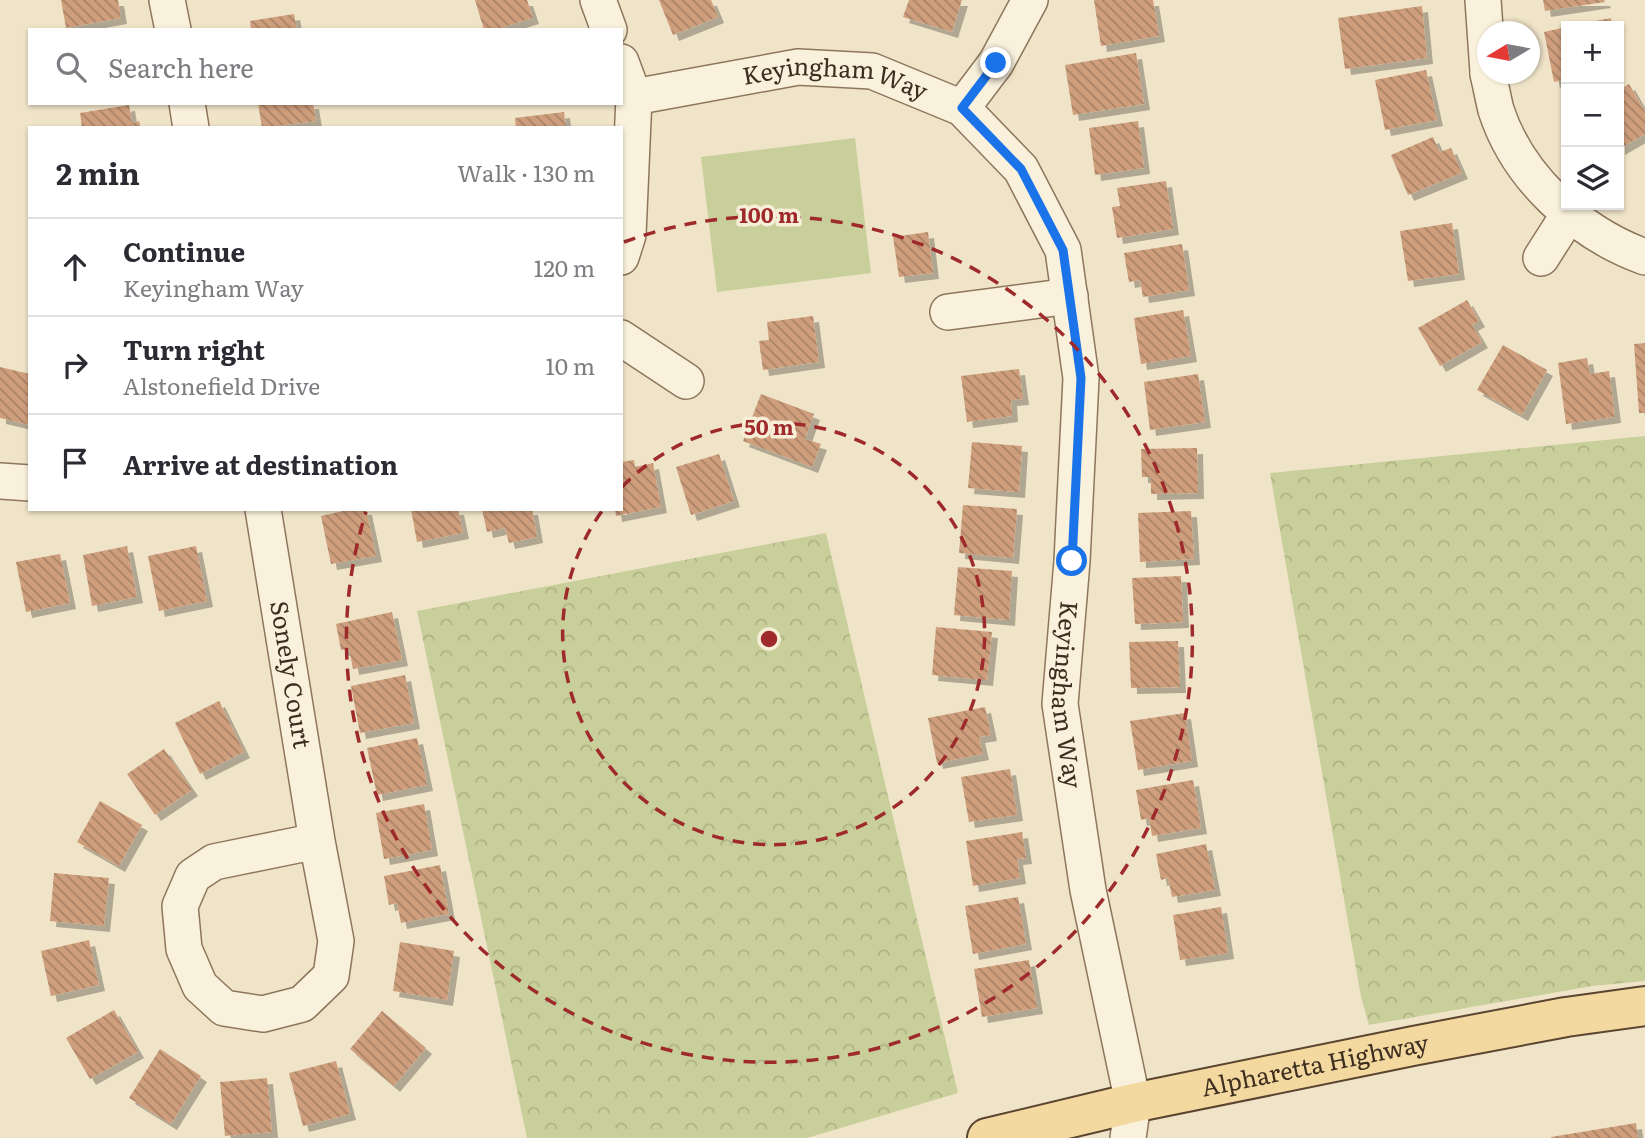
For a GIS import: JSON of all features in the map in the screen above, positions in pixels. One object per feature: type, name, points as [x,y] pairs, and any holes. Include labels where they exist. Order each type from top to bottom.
[{"type":"main road","name":"Alpharetta Highway","points":[[987,1138],[1130,1120],[1553,1019],[1645,1006]]},
{"type":"street","points":[[167,0],[173,28]]},
{"type":"street","points":[[598,0],[608,28]]},
{"type":"street","points":[[962,108],[996,63],[1030,0]]},
{"type":"street","points":[[1483,0],[1484,21]]},
{"type":"street","points":[[623,67],[634,97],[628,235],[623,251]]},
{"type":"street","name":"Keyingham Way","points":[[634,97],[798,67],[872,71],[962,108],[1021,169],[1063,250],[1081,378],[1072,561],[1060,705],[1088,890],[1130,1120]]},
{"type":"street","points":[[1491,84],[1497,111],[1514,150],[1539,184],[1569,214],[1603,238],[1645,257]]},
{"type":"street","points":[[187,105],[191,126]]},
{"type":"street","points":[[1541,258],[1569,214]]},
{"type":"street","points":[[948,312],[1070,296]]},
{"type":"street","points":[[623,339],[686,381]]},
{"type":"street","points":[[0,481],[28,483]]},
{"type":"street","name":"Sonely Court","points":[[263,511],[317,841],[337,942],[331,976],[302,1004],[263,1014],[224,1008],[200,986],[184,948],[180,906],[194,876],[214,862],[317,841]]},
{"type":"street","points":[[1130,1120],[1156,1138]]},
{"type":"green space","points":[[855,138],[871,273],[717,292],[701,157]]},
{"type":"green space","points":[[1645,436],[1645,981],[1592,986],[1369,1025],[1361,997],[1270,473]]},
{"type":"green space","points":[[826,533],[958,1093],[807,1138],[527,1138],[417,611]]},
{"type":"building","points":[[61,0],[118,0],[121,18],[66,28]]},
{"type":"building","points":[[475,0],[527,0],[533,18],[500,28],[483,28]]},
{"type":"building","points":[[659,0],[711,0],[718,17],[673,35]]},
{"type":"building","points":[[909,0],[962,0],[952,32],[903,17]]},
{"type":"building","points":[[1094,0],[1153,0],[1159,36],[1101,46]]},
{"type":"building","points":[[1543,0],[1604,0],[1605,2],[1545,11]]},
{"type":"building","points":[[1422,6],[1427,58],[1345,69],[1338,18]]},
{"type":"building","points":[[294,14],[297,28],[251,28],[250,21]]},
{"type":"building","points":[[1561,28],[1561,80],[1554,82],[1544,32]]},
{"type":"building","points":[[1136,53],[1144,104],[1073,115],[1065,65]]},
{"type":"building","points":[[1426,70],[1437,120],[1385,130],[1375,80]]},
{"type":"building","points":[[1629,84],[1645,112],[1645,134],[1624,146],[1624,87]]},
{"type":"building","points":[[129,105],[132,123],[139,121],[140,126],[82,126],[80,113]]},
{"type":"building","points":[[258,105],[313,105],[316,121],[262,126]]},
{"type":"building","points":[[564,112],[566,126],[516,126],[515,118]]},
{"type":"building","points":[[1138,121],[1144,168],[1095,175],[1089,128]]},
{"type":"building","points":[[1433,137],[1440,152],[1451,148],[1462,173],[1408,195],[1391,155]]},
{"type":"building","points":[[1166,181],[1173,229],[1117,238],[1112,207],[1120,206],[1117,188]]},
{"type":"building","points":[[1452,223],[1459,274],[1408,281],[1400,231]]},
{"type":"building","points":[[928,232],[933,273],[899,277],[893,237]]},
{"type":"building","points":[[1182,244],[1189,290],[1143,297],[1140,280],[1129,282],[1124,253]]},
{"type":"building","points":[[1467,300],[1479,321],[1472,325],[1482,342],[1440,366],[1418,328]]},
{"type":"building","points":[[1183,310],[1191,356],[1141,364],[1134,318]]},
{"type":"building","points":[[813,316],[819,362],[763,370],[759,341],[769,340],[767,322]]},
{"type":"building","points":[[1645,343],[1645,413],[1639,413],[1634,344]]},
{"type":"building","points":[[1503,345],[1547,370],[1522,415],[1477,390]]},
{"type":"building","points":[[1587,358],[1590,374],[1609,371],[1615,417],[1566,424],[1558,363]]},
{"type":"building","points":[[0,367],[28,374],[28,425],[0,418]]},
{"type":"building","points":[[1019,369],[1023,399],[1011,400],[1012,416],[967,422],[961,376]]},
{"type":"building","points":[[1198,374],[1205,422],[1150,430],[1144,382]]},
{"type":"building","points":[[761,394],[814,414],[805,439],[821,444],[812,467],[743,441]]},
{"type":"building","points":[[972,442],[1022,446],[1019,492],[968,488]]},
{"type":"building","points":[[1197,448],[1198,493],[1151,494],[1151,477],[1142,477],[1141,449]]},
{"type":"building","points":[[719,454],[734,501],[691,515],[676,467]]},
{"type":"building","points":[[634,460],[635,467],[653,463],[661,507],[616,516],[615,511],[623,511],[623,462]]},
{"type":"building","points":[[963,505],[1017,509],[1013,558],[959,553]]},
{"type":"building","points":[[343,511],[366,511],[376,556],[331,564],[321,516]]},
{"type":"building","points":[[411,511],[458,511],[463,533],[417,542]]},
{"type":"building","points":[[482,511],[532,511],[537,537],[509,543],[505,528],[487,532]]},
{"type":"building","points":[[1191,511],[1194,559],[1140,562],[1138,513]]},
{"type":"building","points":[[127,546],[137,597],[92,606],[83,555]]},
{"type":"building","points":[[196,546],[207,601],[159,611],[148,556]]},
{"type":"building","points":[[60,554],[70,603],[26,612],[16,562]]},
{"type":"building","points":[[958,567],[1012,571],[1009,620],[954,615]]},
{"type":"building","points":[[1181,576],[1183,622],[1135,624],[1132,578]]},
{"type":"building","points":[[392,612],[402,660],[353,669],[349,649],[341,650],[336,624]]},
{"type":"building","points":[[936,627],[992,632],[987,680],[932,675]]},
{"type":"building","points":[[1178,641],[1180,687],[1131,688],[1129,642]]},
{"type":"building","points":[[405,675],[414,723],[360,733],[351,686]]},
{"type":"building","points":[[219,701],[244,752],[200,774],[175,723]]},
{"type":"building","points":[[985,707],[991,735],[979,737],[983,754],[937,763],[928,718]]},
{"type":"building","points":[[1185,713],[1192,761],[1138,770],[1130,721]]},
{"type":"building","points":[[417,738],[427,785],[377,795],[367,748]]},
{"type":"building","points":[[164,749],[192,790],[155,815],[127,774]]},
{"type":"building","points":[[1010,769],[1017,815],[969,822],[961,777]]},
{"type":"building","points":[[1193,780],[1201,828],[1152,836],[1149,818],[1141,820],[1136,790]]},
{"type":"building","points":[[100,801],[142,825],[119,866],[77,842]]},
{"type":"building","points":[[424,804],[432,850],[384,859],[376,813]]},
{"type":"building","points":[[1022,832],[1026,858],[1017,859],[1020,878],[973,886],[966,841]]},
{"type":"building","points":[[1206,844],[1215,890],[1172,897],[1168,878],[1161,880],[1156,854]]},
{"type":"building","points":[[440,865],[449,914],[401,923],[397,903],[389,905],[384,876]]},
{"type":"building","points":[[54,873],[109,878],[104,926],[50,921]]},
{"type":"building","points":[[1018,897],[1026,944],[973,954],[965,906]]},
{"type":"building","points":[[1221,907],[1228,953],[1180,960],[1173,915]]},
{"type":"building","points":[[89,940],[99,985],[51,996],[41,951]]},
{"type":"building","points":[[400,942],[454,951],[447,1000],[393,991]]},
{"type":"building","points":[[1029,960],[1037,1008],[982,1017],[974,969]]},
{"type":"building","points":[[114,1010],[138,1052],[90,1079],[66,1038]]},
{"type":"building","points":[[382,1011],[426,1048],[394,1086],[350,1049]]},
{"type":"building","points":[[160,1049],[201,1076],[171,1124],[129,1098]]},
{"type":"building","points":[[336,1061],[350,1114],[303,1126],[289,1073]]},
{"type":"building","points":[[267,1078],[272,1132],[225,1136],[220,1082]]},
{"type":"building","points":[[1636,1123],[1638,1138],[1551,1138],[1551,1137]]},
{"type":"route","points":[[996,63],[962,108],[1021,169],[1063,250],[1081,378],[1072,561]]}]
